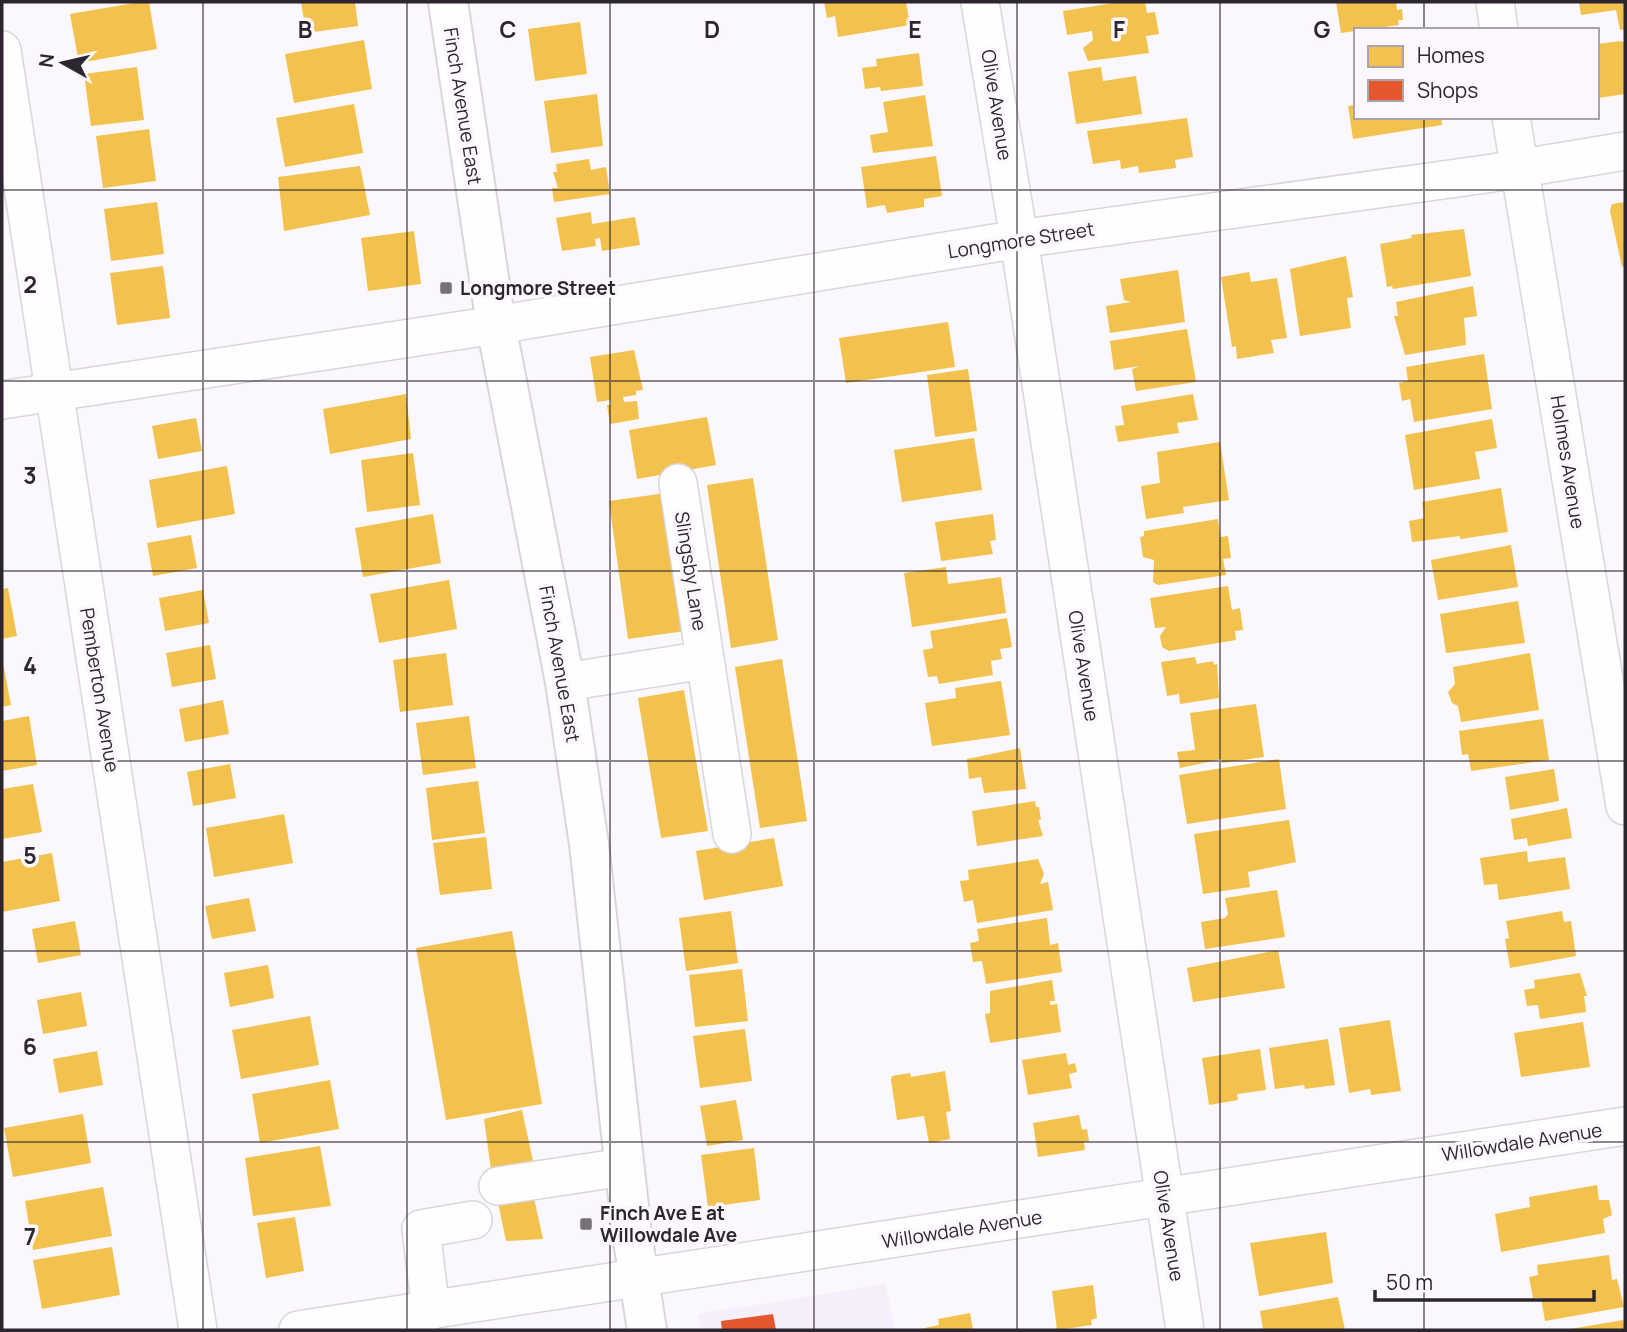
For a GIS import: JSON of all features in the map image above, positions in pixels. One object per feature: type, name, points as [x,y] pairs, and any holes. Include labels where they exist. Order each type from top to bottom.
[{"type":"main road","name":"Finch Avenue East","points":[[448,2],[496,326],[565,682],[589,844],[624,1167],[647,1330]]},
{"type":"street","name":"Olive Avenue","points":[[980,2],[1020,239],[1185,1330]]},
{"type":"street","points":[[1495,2],[1499,28]]},
{"type":"street","name":"Pemberton Avenue","points":[[2,50],[198,1330]]},
{"type":"street","name":"Holmes Avenue","points":[[1511,119],[1625,806]]},
{"type":"street","name":"Longmore Street","points":[[2,400],[496,326],[1020,239],[1625,151]]},
{"type":"street","name":"Slingsby Lane","points":[[678,483],[732,834]]},
{"type":"street","points":[[565,682],[705,660]]},
{"type":"street","name":"Willowdale Avenue","points":[[299,1330],[1625,1126]]},
{"type":"street","points":[[498,1186],[624,1167]]},
{"type":"street","points":[[431,1311],[421,1229],[473,1220]]},
{"type":"shaded area","points":[[886,1284],[894,1330],[701,1330],[698,1314]]},
{"type":"building: Homes","points":[[149,2],[157,49],[79,63],[70,14]]},
{"type":"building: Homes","points":[[301,2],[355,2],[358,26],[306,33]]},
{"type":"building: Homes","points":[[824,2],[906,2],[910,25],[838,37],[835,16],[827,18]]},
{"type":"building: Homes","points":[[1120,2],[1145,2],[1147,13],[1155,12],[1159,34],[1146,36],[1149,53],[1088,61],[1083,48],[1093,40],[1092,31],[1067,35],[1063,11]]},
{"type":"building: Homes","points":[[1336,2],[1396,2],[1397,10],[1402,9],[1403,20],[1398,20],[1399,25],[1354,28],[1354,31],[1341,33]]},
{"type":"building: Homes","points":[[1579,2],[1625,2],[1625,29],[1620,30],[1616,10],[1581,15]]},
{"type":"building: Homes","points":[[580,22],[587,74],[535,81],[528,29]]},
{"type":"building: Homes","points":[[364,40],[372,89],[294,103],[285,54]]},
{"type":"building: Homes","points":[[1621,41],[1625,43],[1625,94],[1599,98],[1599,44]]},
{"type":"building: Homes","points":[[919,53],[923,86],[881,91],[880,87],[865,89],[862,68],[877,66],[876,59]]},
{"type":"building: Homes","points":[[137,67],[144,120],[91,126],[84,74]]},
{"type":"building: Homes","points":[[1101,67],[1103,81],[1136,76],[1142,114],[1076,124],[1068,72]]},
{"type":"building: Homes","points":[[597,94],[603,146],[551,153],[544,101]]},
{"type":"building: Homes","points":[[925,95],[933,146],[873,153],[870,135],[888,132],[883,102]]},
{"type":"building: Homes","points":[[354,104],[363,153],[285,167],[276,118]]},
{"type":"building: Homes","points":[[1354,105],[1354,119],[1441,119],[1442,125],[1353,139],[1348,106]]},
{"type":"building: Homes","points":[[1187,118],[1193,157],[1175,160],[1176,168],[1139,173],[1138,166],[1121,169],[1120,160],[1093,164],[1087,131]]},
{"type":"building: Homes","points":[[149,129],[156,181],[103,188],[96,136]]},
{"type":"building: Homes","points":[[936,156],[942,196],[924,199],[924,207],[887,213],[885,205],[867,208],[861,167]]},
{"type":"building: Homes","points":[[589,159],[591,170],[606,167],[610,194],[554,202],[552,188],[558,188],[553,172],[557,172],[556,164]]},
{"type":"building: Homes","points":[[360,166],[370,215],[284,231],[278,177]]},
{"type":"building: Homes","points":[[157,202],[164,254],[111,261],[104,209]]},
{"type":"building: Homes","points":[[1625,202],[1625,266],[1622,267],[1610,211],[1612,204]]},
{"type":"building: Homes","points":[[591,212],[592,224],[635,217],[640,245],[602,251],[600,238],[595,239],[596,246],[562,251],[556,218]]},
{"type":"building: Homes","points":[[1464,229],[1471,276],[1393,289],[1392,286],[1387,287],[1380,244],[1412,238],[1411,235]]},
{"type":"building: Homes","points":[[414,231],[421,284],[368,291],[361,238]]},
{"type":"building: Homes","points":[[1346,256],[1353,297],[1347,298],[1351,328],[1300,336],[1290,269]]},
{"type":"building: Homes","points":[[163,266],[170,318],[117,325],[110,273]]},
{"type":"building: Homes","points":[[1178,270],[1185,322],[1110,333],[1106,306],[1131,302],[1124,300],[1120,279]]},
{"type":"building: Homes","points":[[1249,272],[1251,282],[1277,278],[1287,338],[1271,340],[1274,353],[1237,359],[1236,346],[1232,347],[1221,277]]},
{"type":"building: Homes","points":[[1473,286],[1477,316],[1464,318],[1466,345],[1405,355],[1394,316],[1398,316],[1396,302]]},
{"type":"building: Homes","points":[[948,322],[955,367],[846,383],[839,338]]},
{"type":"building: Homes","points":[[1187,329],[1196,382],[1136,391],[1132,369],[1140,366],[1114,370],[1110,341]]},
{"type":"building: Homes","points":[[634,350],[643,390],[636,391],[636,395],[623,397],[624,402],[637,401],[639,419],[610,424],[607,405],[611,405],[610,400],[597,402],[590,357]]},
{"type":"building: Homes","points":[[1484,354],[1492,409],[1414,422],[1410,399],[1402,401],[1399,383],[1408,381],[1406,367]]},
{"type":"building: Homes","points":[[968,369],[977,431],[935,437],[927,375]]},
{"type":"building: Homes","points":[[406,394],[411,439],[330,454],[323,409]]},
{"type":"building: Homes","points":[[1193,394],[1198,420],[1177,423],[1179,433],[1118,442],[1115,426],[1124,425],[1121,406]]},
{"type":"building: Homes","points":[[707,417],[716,465],[637,479],[629,430]]},
{"type":"building: Homes","points":[[196,418],[202,451],[158,459],[152,426]]},
{"type":"building: Homes","points":[[1492,419],[1497,448],[1475,452],[1480,479],[1414,490],[1405,435]]},
{"type":"building: Homes","points":[[974,438],[982,490],[902,502],[894,450]]},
{"type":"building: Homes","points":[[1220,442],[1229,500],[1183,507],[1184,513],[1146,519],[1141,486],[1160,483],[1157,452]]},
{"type":"building: Homes","points":[[413,453],[420,505],[367,512],[361,460]]},
{"type":"building: Homes","points":[[227,466],[235,514],[157,528],[149,480]]},
{"type":"building: Homes","points":[[753,478],[778,640],[731,648],[707,485]]},
{"type":"building: Homes","points":[[1501,488],[1508,532],[1412,542],[1409,521],[1424,518],[1422,502]]},
{"type":"building: Homes","points":[[666,493],[685,631],[628,639],[609,501]]},
{"type":"building: Homes","points":[[433,514],[441,563],[363,577],[355,528]]},
{"type":"building: Homes","points":[[993,514],[996,540],[990,541],[993,554],[941,561],[935,522]]},
{"type":"building: Homes","points":[[1218,519],[1220,537],[1228,536],[1231,558],[1223,559],[1226,575],[1158,585],[1153,582],[1154,560],[1143,557],[1140,537],[1144,536],[1144,531]]},
{"type":"building: Homes","points":[[191,535],[197,568],[153,576],[147,543]]},
{"type":"building: Homes","points":[[1511,545],[1518,587],[1438,600],[1431,560]]},
{"type":"building: Homes","points":[[946,567],[948,584],[1001,577],[1006,613],[912,627],[904,573]]},
{"type":"building: Homes","points":[[449,580],[457,629],[379,643],[370,594]]},
{"type":"building: Homes","points":[[1228,586],[1232,610],[1240,608],[1243,630],[1235,631],[1236,640],[1169,651],[1162,647],[1160,636],[1166,627],[1155,628],[1150,598]]},
{"type":"building: Homes","points":[[8,588],[17,636],[2,639],[2,589]]},
{"type":"building: Homes","points":[[203,590],[209,623],[165,631],[159,598]]},
{"type":"building: Homes","points":[[1518,601],[1525,643],[1446,653],[1440,614]]},
{"type":"building: Homes","points":[[1007,618],[1012,647],[1000,649],[1002,659],[991,661],[993,675],[939,684],[937,676],[928,677],[923,650],[933,648],[930,631]]},
{"type":"building: Homes","points":[[210,645],[216,679],[172,687],[166,653]]},
{"type":"building: Homes","points":[[446,653],[453,705],[400,712],[393,660]]},
{"type":"building: Homes","points":[[1530,653],[1539,710],[1461,722],[1458,706],[1452,703],[1448,692],[1455,684],[1453,667]]},
{"type":"building: Homes","points":[[1195,657],[1197,664],[1213,661],[1214,665],[1217,664],[1219,698],[1180,704],[1179,694],[1167,696],[1161,662]]},
{"type":"building: Homes","points":[[2,658],[11,705],[2,707]]},
{"type":"building: Homes","points":[[782,659],[807,821],[760,828],[735,667]]},
{"type":"building: Homes","points":[[1001,681],[1010,735],[932,746],[925,703],[956,698],[955,688]]},
{"type":"building: Homes","points":[[684,690],[708,831],[661,838],[638,698]]},
{"type":"building: Homes","points":[[223,700],[229,734],[185,742],[179,709]]},
{"type":"building: Homes","points":[[1256,704],[1264,757],[1222,763],[1222,759],[1180,768],[1177,752],[1195,750],[1190,713]]},
{"type":"building: Homes","points":[[29,716],[37,765],[2,771],[2,721]]},
{"type":"building: Homes","points":[[469,716],[476,768],[423,775],[416,723]]},
{"type":"building: Homes","points":[[1543,719],[1549,760],[1471,771],[1468,754],[1462,755],[1459,731]]},
{"type":"building: Homes","points":[[1020,748],[1026,789],[984,793],[981,777],[969,779],[967,759]]},
{"type":"building: Homes","points":[[1279,759],[1286,809],[1187,824],[1179,775]]},
{"type":"building: Homes","points":[[230,764],[236,798],[193,806],[187,772]]},
{"type":"building: Homes","points":[[1554,769],[1559,801],[1510,810],[1505,777]]},
{"type":"building: Homes","points":[[478,781],[485,833],[432,840],[426,788]]},
{"type":"building: Homes","points":[[33,784],[42,832],[2,839],[2,789]]},
{"type":"building: Homes","points":[[1035,801],[1036,807],[1039,807],[1041,820],[1038,820],[1043,836],[977,846],[972,811]]},
{"type":"building: Homes","points":[[1567,808],[1572,838],[1528,846],[1527,838],[1514,840],[1511,819]]},
{"type":"building: Homes","points":[[284,814],[293,863],[214,877],[206,828]]},
{"type":"building: Homes","points":[[1289,820],[1296,862],[1248,872],[1250,887],[1203,894],[1194,834]]},
{"type":"building: Homes","points":[[486,837],[492,889],[440,895],[433,843]]},
{"type":"building: Homes","points":[[774,838],[783,886],[704,900],[696,851]]},
{"type":"building: Homes","points":[[1527,851],[1528,862],[1565,857],[1570,889],[1499,900],[1497,884],[1484,885],[1480,858]]},
{"type":"building: Homes","points":[[52,853],[60,901],[2,912],[2,862]]},
{"type":"building: Homes","points":[[1038,859],[1044,874],[1040,884],[1048,882],[1053,910],[977,923],[973,900],[964,902],[960,881],[969,880],[968,870]]},
{"type":"building: Homes","points":[[1277,890],[1285,937],[1205,949],[1201,922],[1225,918],[1228,914],[1225,898]]},
{"type":"building: Homes","points":[[249,898],[256,931],[212,939],[205,906]]},
{"type":"building: Homes","points":[[731,911],[738,963],[686,971],[679,918]]},
{"type":"building: Homes","points":[[1562,911],[1564,922],[1571,921],[1576,956],[1510,968],[1505,939],[1509,938],[1506,921]]},
{"type":"building: Homes","points":[[1047,918],[1050,945],[1058,943],[1062,972],[986,984],[982,961],[973,962],[970,943],[979,941],[977,929]]},
{"type":"building: Homes","points":[[75,921],[81,955],[38,963],[32,929]]},
{"type":"building: Homes","points":[[512,931],[542,1104],[446,1120],[416,948]]},
{"type":"building: Homes","points":[[1278,950],[1285,988],[1193,1002],[1187,968]]},
{"type":"building: Homes","points":[[268,965],[274,998],[230,1007],[224,973]]},
{"type":"building: Homes","points":[[742,969],[748,1021],[695,1027],[689,975]]},
{"type":"building: Homes","points":[[1580,973],[1587,996],[1584,996],[1586,1012],[1540,1019],[1538,1005],[1527,1006],[1524,990],[1535,988],[1534,980]]},
{"type":"building: Homes","points":[[1052,980],[1055,1001],[1050,1001],[1050,1005],[1057,1004],[1061,1032],[990,1043],[985,1014],[990,1013],[990,991]]},
{"type":"building: Homes","points":[[81,992],[87,1026],[43,1034],[37,1000]]},
{"type":"building: Homes","points":[[310,1016],[319,1065],[241,1079],[232,1030]]},
{"type":"building: Homes","points":[[1390,1020],[1401,1091],[1371,1095],[1370,1089],[1349,1093],[1339,1028]]},
{"type":"building: Homes","points":[[1583,1022],[1590,1067],[1521,1077],[1514,1033]]},
{"type":"building: Homes","points":[[745,1029],[752,1081],[700,1088],[693,1036]]},
{"type":"building: Homes","points":[[1328,1039],[1335,1085],[1275,1089],[1269,1048]]},
{"type":"building: Homes","points":[[1260,1049],[1266,1090],[1237,1094],[1238,1100],[1209,1105],[1202,1058]]},
{"type":"building: Homes","points":[[97,1051],[103,1085],[59,1093],[53,1059]]},
{"type":"building: Homes","points":[[1066,1053],[1068,1065],[1075,1063],[1077,1072],[1069,1074],[1072,1088],[1028,1095],[1022,1060]]},
{"type":"building: Homes","points":[[945,1071],[951,1111],[946,1112],[950,1139],[929,1143],[924,1116],[897,1120],[891,1080],[892,1076],[910,1073],[911,1077]]},
{"type":"building: Homes","points":[[330,1080],[339,1129],[260,1143],[252,1094]]},
{"type":"building: Homes","points":[[736,1100],[743,1140],[707,1146],[700,1106]]},
{"type":"building: Homes","points":[[522,1110],[533,1161],[491,1170],[484,1119]]},
{"type":"building: Homes","points":[[83,1114],[91,1163],[13,1177],[4,1128]]},
{"type":"building: Homes","points":[[1079,1115],[1082,1130],[1087,1129],[1089,1141],[1084,1142],[1085,1150],[1038,1157],[1033,1123]]},
{"type":"building: Homes","points":[[320,1146],[331,1206],[253,1216],[245,1158]]},
{"type":"building: Homes","points":[[754,1148],[760,1200],[708,1207],[701,1155]]},
{"type":"building: Homes","points":[[1597,1185],[1599,1200],[1609,1200],[1612,1215],[1603,1219],[1605,1233],[1501,1252],[1495,1214],[1530,1207],[1529,1197]]},
{"type":"building: Homes","points":[[103,1187],[112,1236],[33,1250],[25,1201]]},
{"type":"building: Homes","points":[[532,1189],[543,1239],[506,1241],[496,1193]]},
{"type":"building: Homes","points":[[295,1217],[304,1271],[266,1278],[257,1223]]},
{"type":"building: Homes","points":[[1326,1232],[1333,1283],[1259,1296],[1250,1243]]},
{"type":"building: Homes","points":[[112,1247],[120,1295],[42,1309],[33,1260]]},
{"type":"building: Homes","points":[[1609,1255],[1612,1280],[1617,1279],[1624,1307],[1545,1321],[1541,1298],[1533,1298],[1529,1277],[1538,1275],[1537,1265]]},
{"type":"building: Homes","points":[[1093,1285],[1097,1318],[1091,1320],[1092,1325],[1057,1330],[1052,1291]]},
{"type":"building: Homes","points":[[1338,1297],[1345,1330],[1263,1330],[1260,1311]]},
{"type":"building: Homes","points":[[970,1313],[973,1330],[915,1330],[939,1325],[938,1319]]},
{"type":"building: Homes","points":[[1623,1320],[1625,1330],[1570,1330],[1570,1329]]},
{"type":"building: Shops","points":[[773,1314],[776,1330],[722,1330],[721,1321]]},
{"type":"place","name":"Longmore Street","points":[[446,288]]},
{"type":"place","name":"Finch Ave E at Willowdale Ave","points":[[586,1224]]}]
